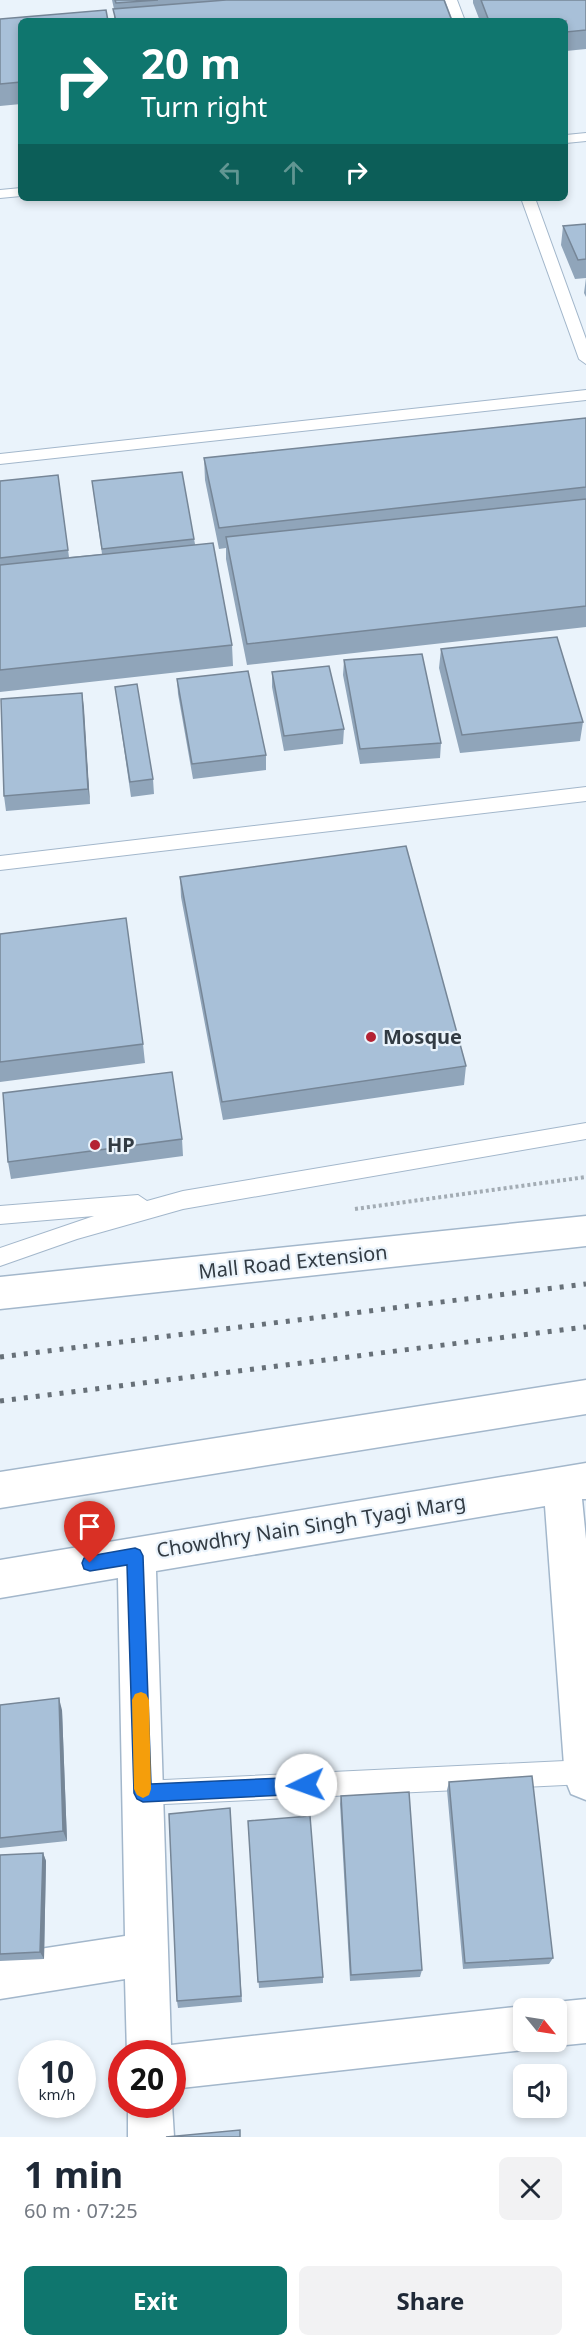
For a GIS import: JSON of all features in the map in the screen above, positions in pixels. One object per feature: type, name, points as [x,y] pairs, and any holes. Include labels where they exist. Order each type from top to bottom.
[{"type":"street","name":"Mall Road Extension","points":[[0,1293],[586,1231]]},
{"type":"street","points":[[0,1490],[586,1397]]},
{"type":"street","points":[[573,1483],[564,1504],[586,1779]]},
{"type":"street","name":"Chowdhry Nain Singh Tyagi Marg","points":[[0,1579],[573,1483]]},
{"type":"street","points":[[135,1556],[149,2040]]},
{"type":"street","points":[[0,1977],[146,1954]]},
{"type":"street","points":[[567,2023],[586,2021]]},
{"type":"street","points":[[186,2065],[513,2029]]},
{"type":"street","points":[[150,2118],[151,2137]]},
{"type":"lane","points":[[451,0],[458,18]]},
{"type":"lane","points":[[568,139],[586,137]]},
{"type":"lane","points":[[0,194],[18,192]]},
{"type":"lane","points":[[529,201],[586,359]]},
{"type":"lane","points":[[0,459],[586,395]]},
{"type":"lane","points":[[0,863],[586,794]]},
{"type":"lane","points":[[0,1215],[183,1200],[586,1131]]},
{"type":"lane","points":[[0,1257],[77,1230],[183,1200]]},
{"type":"lane","points":[[143,1793],[585,1772]]},
{"type":"building","points":[[115,0],[158,0],[116,3]]},
{"type":"building","points":[[226,0],[444,0],[451,18],[115,18],[113,9]]},
{"type":"building","points":[[481,0],[586,0],[586,30],[568,32],[568,18],[488,18]]},
{"type":"building","points":[[106,10],[107,18],[18,18],[18,82],[0,84],[0,19]]},
{"type":"building","points":[[586,224],[586,259],[578,260],[563,226]]},
{"type":"building","points":[[586,418],[586,487],[219,528],[204,458]]},
{"type":"building","points":[[182,472],[194,539],[102,549],[92,481]]},
{"type":"building","points":[[58,475],[68,550],[0,558],[0,481]]},
{"type":"building","points":[[586,499],[586,606],[247,644],[226,537]]},
{"type":"building","points":[[213,543],[232,645],[0,670],[0,565]]},
{"type":"building","points":[[557,637],[583,722],[462,735],[441,649]]},
{"type":"building","points":[[422,654],[441,743],[360,749],[344,660]]},
{"type":"building","points":[[329,666],[344,729],[284,736],[272,672]]},
{"type":"building","points":[[248,671],[266,755],[192,764],[177,679]]},
{"type":"building","points":[[137,684],[153,779],[130,782],[115,687]]},
{"type":"building","points":[[82,693],[88,789],[4,796],[1,699]]},
{"type":"building","points":[[406,846],[466,1066],[222,1102],[180,877]]},
{"type":"building","points":[[126,918],[143,1044],[0,1062],[0,934]]},
{"type":"building","points":[[172,1072],[182,1139],[8,1162],[3,1093]]},
{"type":"building","points":[[59,1698],[63,1831],[0,1838],[0,1705]]},
{"type":"building","points":[[532,1776],[553,1958],[465,1963],[449,1782]]},
{"type":"building","points":[[409,1792],[422,1970],[351,1975],[341,1796]]},
{"type":"building","points":[[230,1808],[241,1996],[177,2001],[169,1814]]},
{"type":"building","points":[[310,1816],[323,1977],[258,1982],[248,1821]]},
{"type":"building","points":[[43,1853],[40,1952],[0,1954],[0,1855]]},
{"type":"building","points":[[240,2130],[240,2137],[166,2137]]},
{"type":"railway","points":[[0,1357],[586,1284]]},
{"type":"railway","points":[[0,1401],[586,1327]]},
{"type":"slow traffic","points":[[141,1700],[143,1789]]},
{"type":"place","name":"Mosque","points":[[371,1037]]},
{"type":"place","name":"HP","points":[[95,1145]]},
{"type":"route","points":[[90,1563],[135,1556],[138,1588],[143,1793],[306,1785]]}]
